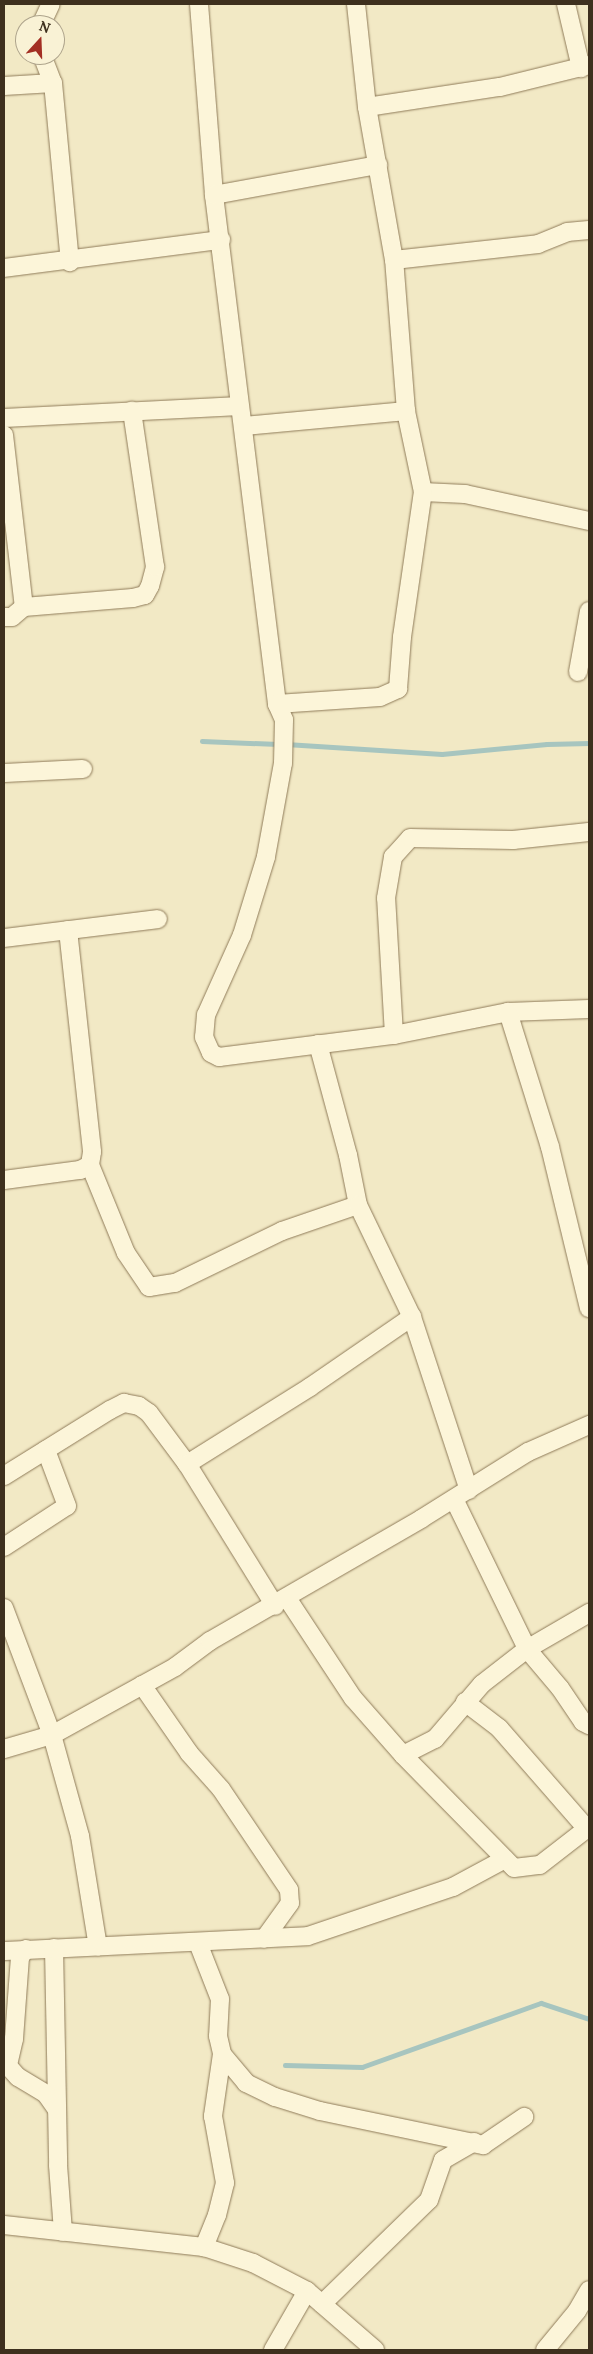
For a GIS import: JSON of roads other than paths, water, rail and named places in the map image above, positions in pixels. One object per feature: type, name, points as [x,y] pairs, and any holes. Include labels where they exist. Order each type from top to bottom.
[{"type":"street","points":[[199,4],[214,194],[280,712],[283,763],[259,884],[242,935],[206,1015],[204,1037],[211,1053],[219,1057],[394,1035],[508,1012],[589,1009]]},
{"type":"street","points":[[280,712],[380,697],[398,689],[402,636],[423,492],[406,411],[394,260],[367,107],[356,4]]},
{"type":"street","points":[[367,107],[500,87],[585,66],[566,4]]},
{"type":"street","points":[[46,65],[53,83],[70,262]]},
{"type":"street","points":[[4,86],[53,83]]},
{"type":"street","points":[[214,194],[378,165]]},
{"type":"street","points":[[394,260],[538,244],[567,232],[589,230]]},
{"type":"street","points":[[4,268],[70,262],[221,240]]},
{"type":"street","points":[[4,418],[240,406]]},
{"type":"street","points":[[4,618],[12,617],[24,607],[133,598],[145,595],[150,586],[155,567],[132,411]]},
{"type":"street","points":[[244,426],[406,411]]},
{"type":"street","points":[[4,436],[24,607]]},
{"type":"street","points":[[423,492],[465,494],[589,521]]},
{"type":"street","points":[[578,672],[589,611]]},
{"type":"street","points":[[4,773],[83,769]]},
{"type":"street","points":[[394,1035],[386,898],[393,856],[410,838],[513,840],[589,832]]},
{"type":"street","points":[[4,938],[158,919]]},
{"type":"street","points":[[68,930],[92,1152],[90,1165],[126,1253],[149,1287],[175,1283],[282,1231],[358,1205]]},
{"type":"street","points":[[508,1012],[550,1146],[589,1308]]},
{"type":"street","points":[[318,1044],[348,1155],[358,1205],[412,1317],[469,1490]]},
{"type":"street","points":[[4,1180],[80,1170],[90,1165]]},
{"type":"street","points":[[187,1464],[310,1387],[412,1317]]},
{"type":"street","points":[[4,1476],[124,1403],[139,1406],[149,1413],[187,1464],[281,1602],[354,1698],[403,1754],[514,1868],[540,1865],[588,1828],[499,1728],[465,1702]]},
{"type":"street","points":[[4,1749],[52,1735],[175,1668],[210,1641],[281,1602],[469,1490],[528,1452],[589,1425]]},
{"type":"street","points":[[4,1547],[67,1506],[46,1450]]},
{"type":"street","points":[[454,1499],[527,1649],[560,1688],[582,1722],[589,1725]]},
{"type":"street","points":[[4,1608],[52,1735],[80,1836],[98,1947]]},
{"type":"street","points":[[403,1754],[435,1739],[482,1684],[527,1649],[589,1613]]},
{"type":"street","points":[[142,1685],[189,1753],[221,1789],[289,1890],[290,1903],[264,1939]]},
{"type":"street","points":[[4,1951],[198,1943],[308,1936],[453,1887],[505,1859]]},
{"type":"street","points":[[198,1943],[220,1998],[218,2036],[222,2054],[213,2116],[225,2183],[217,2215],[204,2247]]},
{"type":"street","points":[[54,1948],[57,2110],[63,2232]]},
{"type":"street","points":[[26,1949],[20,1957],[14,2039],[8,2066],[18,2077],[46,2094],[57,2110]]},
{"type":"street","points":[[222,2054],[246,2083],[274,2098],[320,2111],[483,2144],[492,2141],[524,2117]]},
{"type":"street","points":[[322,2304],[429,2200],[442,2160],[474,2142]]},
{"type":"street","points":[[4,2225],[204,2247],[253,2263],[307,2291],[375,2350]]},
{"type":"street","points":[[545,2350],[577,2311],[589,2290]]},
{"type":"street","points":[[273,2350],[307,2291]]},
{"type":"waterway","points":[[202,741],[278,744]]},
{"type":"waterway","points":[[286,744],[442,754],[547,744],[589,743]]},
{"type":"waterway","points":[[285,2065],[362,2067],[541,2003],[589,2019]]}]
